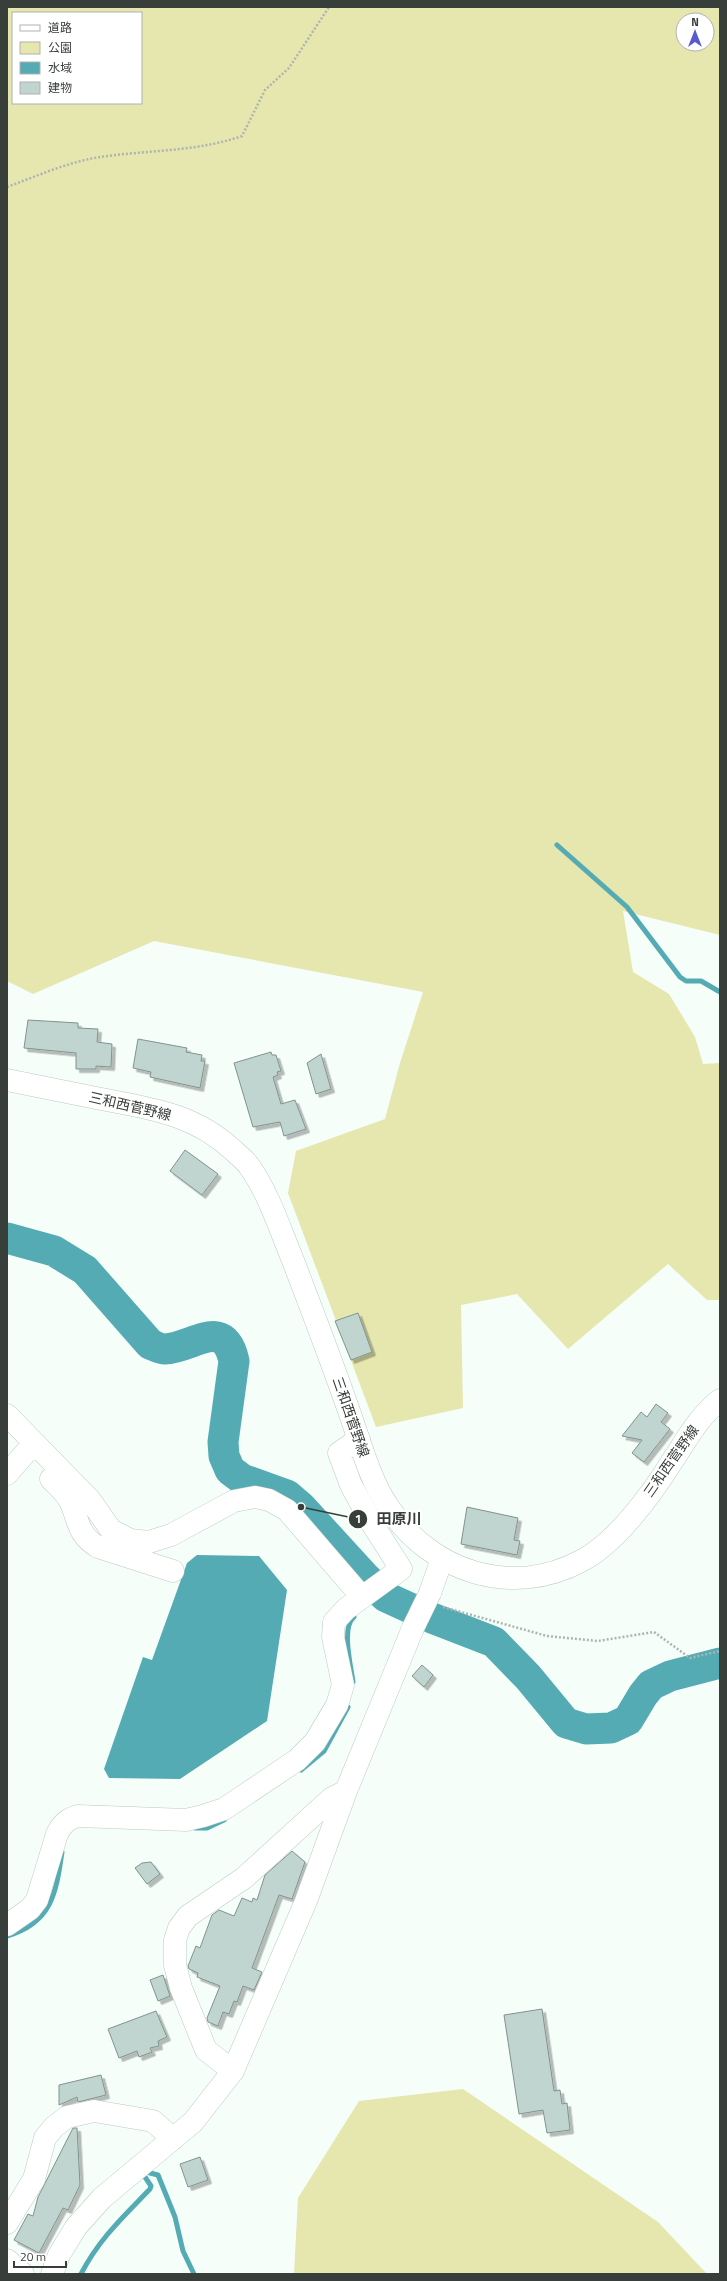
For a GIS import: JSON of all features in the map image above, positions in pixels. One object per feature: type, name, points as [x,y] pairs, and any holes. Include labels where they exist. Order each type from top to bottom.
[{"type":"street","name":"三和西菅野線","points":[[7,1080],[147,1107],[193,1121],[220,1138],[249,1165],[273,1212],[333,1364],[378,1488],[394,1516],[409,1535],[426,1549],[465,1571],[486,1576],[513,1579],[540,1576],[562,1570],[583,1560],[613,1539],[670,1465],[687,1436],[710,1408],[720,1400]]},
{"type":"street","points":[[7,1415],[29,1448],[71,1503],[80,1529],[87,1541],[98,1547],[173,1571]]},
{"type":"street","points":[[7,1925],[30,1909],[37,1900],[57,1834],[60,1827],[71,1818],[78,1816],[186,1820],[204,1816],[224,1809],[296,1760],[315,1742],[337,1705],[343,1685],[333,1637],[334,1622],[346,1609],[401,1569],[370,1520],[351,1485],[339,1453],[359,1439]]},
{"type":"street","points":[[29,1448],[90,1500],[111,1530],[130,1540],[149,1542],[171,1535],[234,1501],[255,1497],[269,1500],[287,1510],[370,1592]]},
{"type":"street","points":[[7,1474],[29,1448]]},
{"type":"street","points":[[52,2274],[59,2255],[76,2227],[92,2209],[102,2198],[193,2122],[234,2071],[306,1901],[346,1791],[413,1628],[436,1599],[442,1559]]},
{"type":"street","points":[[234,2071],[206,2050],[181,1988],[175,1965],[175,1940],[179,1928],[188,1916],[244,1878],[332,1798],[346,1791]]},
{"type":"street","points":[[7,2223],[34,2179],[45,2138],[54,2127],[67,2117],[94,2111],[154,2121],[172,2139]]},
{"type":"street","points":[[7,2260],[23,2274]]},
{"type":"path","points":[[7,187],[63,166],[99,157],[219,144],[242,136],[265,90],[289,68],[329,7]]},
{"type":"path","points":[[436,1599],[547,1636],[598,1641],[654,1632],[690,1658],[720,1651]]},
{"type":"green space","points":[[7,7],[720,7],[720,935],[623,911],[633,972],[669,994],[695,1037],[703,1064],[720,1063],[720,1300],[707,1300],[668,1264],[568,1349],[517,1294],[461,1305],[463,1408],[376,1427],[288,1193],[296,1151],[385,1119],[400,1063],[423,992],[154,941],[33,994],[7,981]]},
{"type":"green space","points":[[463,2089],[658,2222],[707,2274],[294,2274],[298,2198],[359,2101]]},
{"type":"water","points":[[197,1555],[259,1556],[287,1590],[267,1721],[180,1779],[109,1778],[104,1769],[143,1657],[152,1660],[187,1563]]},
{"type":"building","points":[[28,1020],[78,1023],[78,1028],[98,1029],[97,1042],[112,1044],[111,1067],[96,1066],[96,1069],[76,1069],[76,1053],[24,1048]]},
{"type":"building","points":[[138,1039],[187,1048],[186,1052],[202,1055],[201,1061],[205,1061],[200,1088],[150,1077],[151,1072],[133,1068]]},
{"type":"building","points":[[271,1052],[272,1055],[276,1055],[281,1071],[277,1072],[278,1075],[273,1077],[281,1104],[295,1100],[306,1129],[284,1136],[280,1122],[253,1127],[234,1063]]},
{"type":"building","points":[[321,1054],[331,1089],[316,1094],[307,1063]]},
{"type":"building","points":[[185,1150],[218,1174],[202,1195],[170,1171]]},
{"type":"building","points":[[358,1313],[372,1352],[351,1360],[335,1321]]},
{"type":"building","points":[[656,1404],[668,1413],[661,1422],[670,1429],[644,1462],[632,1453],[642,1440],[622,1436],[641,1412],[647,1417]]},
{"type":"building","points":[[467,1507],[518,1518],[514,1540],[520,1541],[517,1555],[461,1544]]},
{"type":"building","points":[[422,1665],[433,1675],[424,1687],[412,1676]]},
{"type":"building","points":[[292,1851],[305,1862],[292,1899],[279,1895],[252,1968],[262,1972],[254,1990],[243,1986],[237,2002],[234,2001],[229,2014],[223,2012],[218,2026],[208,2022],[207,2018],[220,1986],[197,1977],[198,1973],[189,1969],[188,1966],[196,1946],[200,1948],[212,1915],[219,1910],[234,1916],[242,1898],[252,1902],[253,1898],[257,1900],[265,1875]]},
{"type":"building","points":[[151,1862],[160,1874],[147,1884],[135,1868],[142,1863]]},
{"type":"building","points":[[163,1975],[170,1996],[158,2001],[150,1980]]},
{"type":"building","points":[[542,2009],[554,2091],[560,2090],[562,2104],[567,2103],[570,2130],[547,2133],[543,2110],[519,2114],[504,2015]]},
{"type":"building","points":[[156,2011],[167,2037],[158,2041],[159,2046],[150,2048],[152,2052],[139,2057],[137,2051],[119,2058],[108,2029]]},
{"type":"building","points":[[101,2075],[106,2095],[78,2102],[77,2097],[59,2105],[59,2085]]},
{"type":"building","points":[[73,2128],[77,2128],[80,2185],[68,2210],[63,2208],[39,2253],[14,2240],[28,2214],[33,2216],[38,2197]]},
{"type":"building","points":[[200,2157],[208,2180],[188,2187],[180,2164]]},
{"type":"waterway","points":[[557,845],[627,907],[680,977],[686,981],[701,981],[720,992]]},
{"type":"waterway","points":[[7,1238],[54,1251],[85,1270],[150,1344],[165,1349],[206,1337],[215,1337],[223,1340],[229,1347],[234,1361],[223,1442],[224,1456],[230,1470],[242,1479],[287,1495],[301,1507],[365,1577],[386,1597],[432,1618],[494,1642],[528,1677],[566,1723],[586,1729],[611,1728],[628,1720],[651,1685],[670,1676],[720,1663]]},
{"type":"waterway","points":[[353,1682],[347,1638],[350,1622],[354,1617]]},
{"type":"waterway","points":[[301,1770],[324,1751],[348,1707]]},
{"type":"waterway","points":[[195,1828],[207,1828],[224,1820]]},
{"type":"waterway","points":[[7,1936],[22,1930],[34,1923],[43,1915],[54,1893],[62,1852]]},
{"type":"waterway","points":[[81,2274],[88,2261],[104,2239],[150,2189],[151,2186],[143,2174],[146,2172],[158,2175],[175,2217],[183,2251],[194,2274]]},
{"type":"place","name":"田原川","points":[[301,1507]]}]
